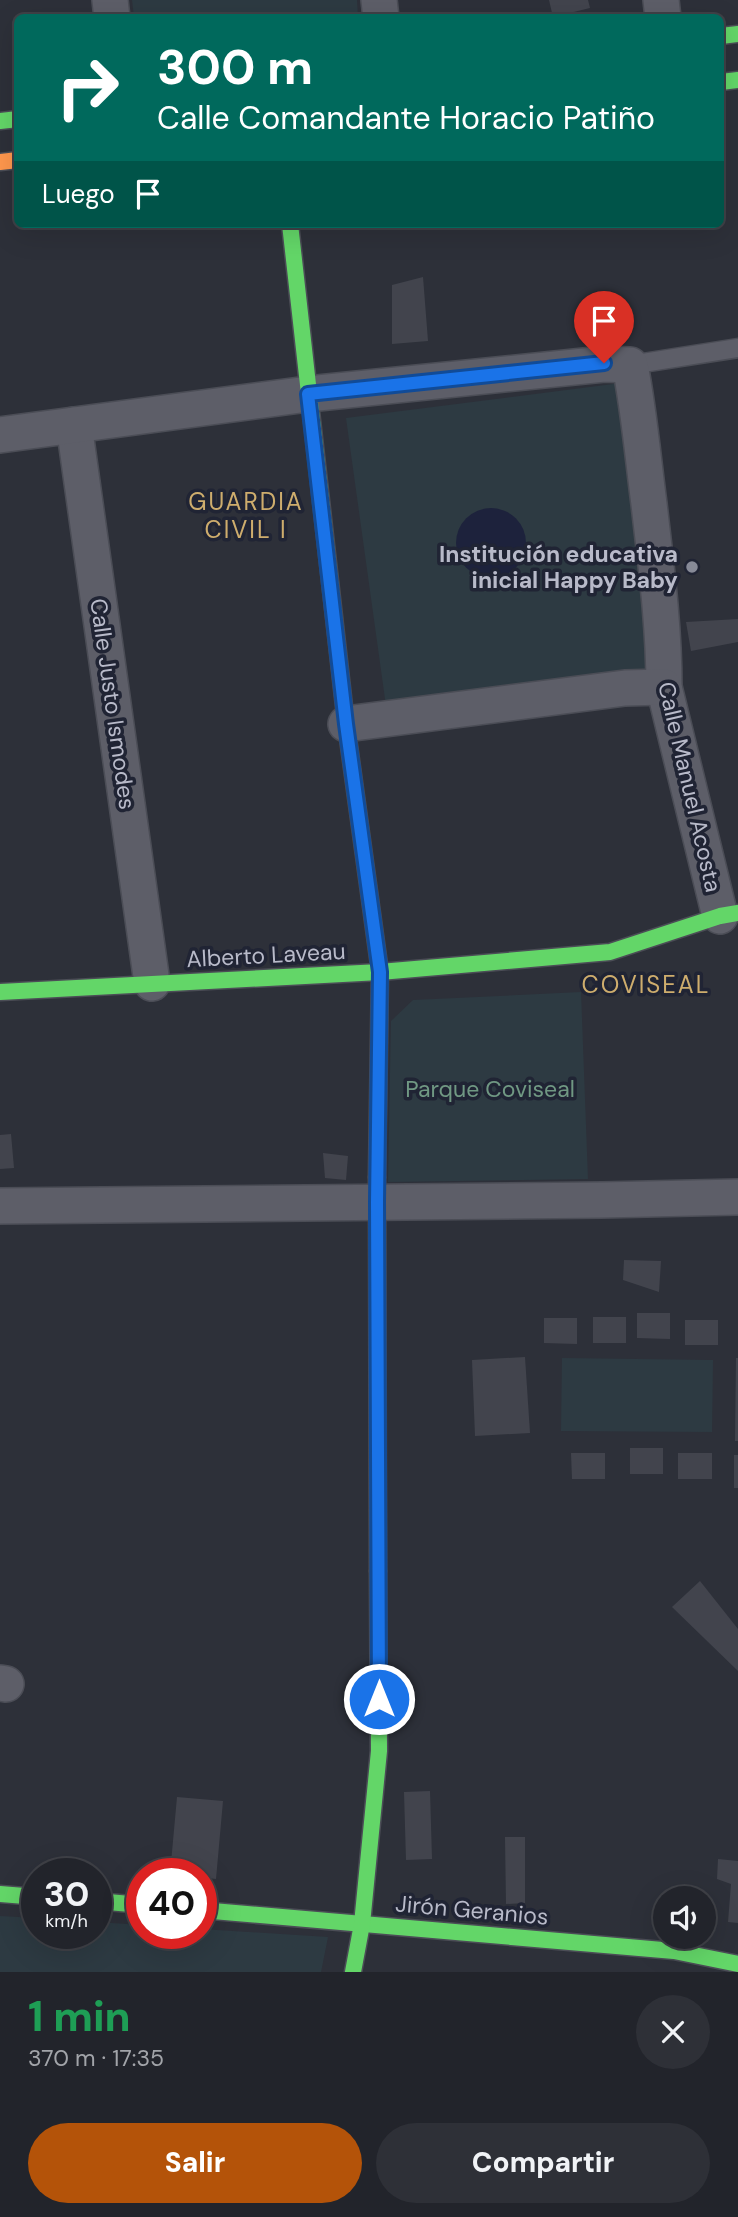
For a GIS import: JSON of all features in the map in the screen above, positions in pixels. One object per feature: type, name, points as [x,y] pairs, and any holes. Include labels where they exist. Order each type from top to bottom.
[{"type":"street","points":[[290,228],[346,724],[380,972],[377,1202],[379,1751],[362,1924],[353,1972]]},
{"type":"street","points":[[0,435],[308,394],[604,363],[629,365]]},
{"type":"street","name":"Calle Manuel Acosta","points":[[629,365],[652,530],[664,650],[664,687],[729,914]]},
{"type":"street","name":"Calle Justo Ismodes","points":[[75,425],[152,983]]},
{"type":"street","points":[[346,724],[625,688],[664,687]]},
{"type":"street","name":"Alberto Laveau","points":[[0,992],[380,972],[610,952],[729,914]]},
{"type":"street","points":[[0,1206],[738,1197]]},
{"type":"street","points":[[0,1894],[21,1896]]},
{"type":"street","name":"Jirón Geranios","points":[[217,1911],[362,1924],[673,1961],[738,1964]]},
{"type":"lane","points":[[629,365],[738,348]]},
{"type":"green space","points":[[132,0],[357,0],[358,14],[134,14]]},
{"type":"green space","points":[[621,383],[653,677],[386,706],[346,418]]},
{"type":"green space","name":"Parque Coviseal","points":[[581,992],[588,1179],[388,1182],[391,1021],[413,1000]]},
{"type":"green space","points":[[562,1358],[713,1360],[712,1432],[561,1431]]},
{"type":"green space","points":[[0,1916],[21,1917],[21,1949],[112,1949],[112,1923],[126,1924],[126,1949],[217,1949],[217,1930],[328,1937],[321,1972],[0,1972]]},
{"type":"water","points":[[491,508],[516,518],[526,543],[516,568],[491,578],[466,568],[456,543],[466,518]]},
{"type":"building","points":[[549,0],[588,0],[590,8],[552,14]]},
{"type":"building","points":[[423,277],[428,341],[392,344],[392,285]]},
{"type":"building","points":[[738,619],[738,642],[691,651],[686,622]]},
{"type":"building","points":[[11,1134],[14,1168],[0,1169],[0,1135]]},
{"type":"building","points":[[323,1153],[348,1156],[346,1180],[325,1178]]},
{"type":"building","points":[[624,1260],[661,1261],[659,1292],[623,1280]]},
{"type":"building","points":[[637,1313],[670,1313],[670,1339],[637,1338]]},
{"type":"building","points":[[593,1317],[626,1317],[626,1343],[593,1343]]},
{"type":"building","points":[[544,1318],[577,1318],[577,1344],[544,1343]]},
{"type":"building","points":[[685,1320],[718,1320],[718,1345],[685,1345]]},
{"type":"building","points":[[525,1357],[530,1433],[475,1436],[472,1360]]},
{"type":"building","points":[[738,1358],[738,1441],[735,1441]]},
{"type":"building","points":[[630,1448],[663,1448],[663,1474],[630,1474]]},
{"type":"building","points":[[571,1453],[605,1453],[605,1479],[572,1479]]},
{"type":"building","points":[[678,1453],[712,1453],[712,1479],[678,1479]]},
{"type":"building","points":[[734,1455],[738,1455],[738,1488],[734,1488]]},
{"type":"building","points":[[700,1581],[738,1629],[738,1671],[672,1607]]},
{"type":"building","points":[[430,1791],[432,1859],[406,1860],[404,1792]]},
{"type":"building","points":[[177,1797],[223,1801],[217,1868],[217,1858],[171,1858]]},
{"type":"building","points":[[505,1837],[525,1837],[525,1903],[506,1904]]},
{"type":"building","points":[[718,1859],[738,1861],[738,1923],[728,1922],[731,1884],[717,1879]]},
{"type":"traffic: fast","points":[[724,36],[738,34]]},
{"type":"traffic: fast","points":[[724,82],[738,80]]},
{"type":"traffic: fast","points":[[0,121],[14,119]]},
{"type":"traffic: fast","points":[[290,228],[346,724],[380,972],[377,1177]]},
{"type":"traffic: fast","points":[[0,992],[380,972],[610,952],[720,916],[738,913]]},
{"type":"traffic: fast","points":[[353,1972],[362,1924],[379,1751],[378,1571]]},
{"type":"traffic: fast","points":[[0,1894],[21,1896]]},
{"type":"traffic: fast","points":[[112,1902],[126,1904]]},
{"type":"traffic: fast","points":[[217,1911],[674,1951],[738,1964]]},
{"type":"traffic: slow","points":[[0,162],[14,160]]},
{"type":"traffic: slow","points":[[377,1177],[378,1571]]},
{"type":"place","name":"Institución educativa inicial Happy Baby","points":[[692,567]]},
{"type":"district","name":"GUARDIA CIVIL I","points":[[246,516]]},
{"type":"district","name":"COVISEAL","points":[[646,985]]},
{"type":"route","points":[[379,1699],[377,1202],[380,972],[346,724],[308,394],[604,363]]}]
